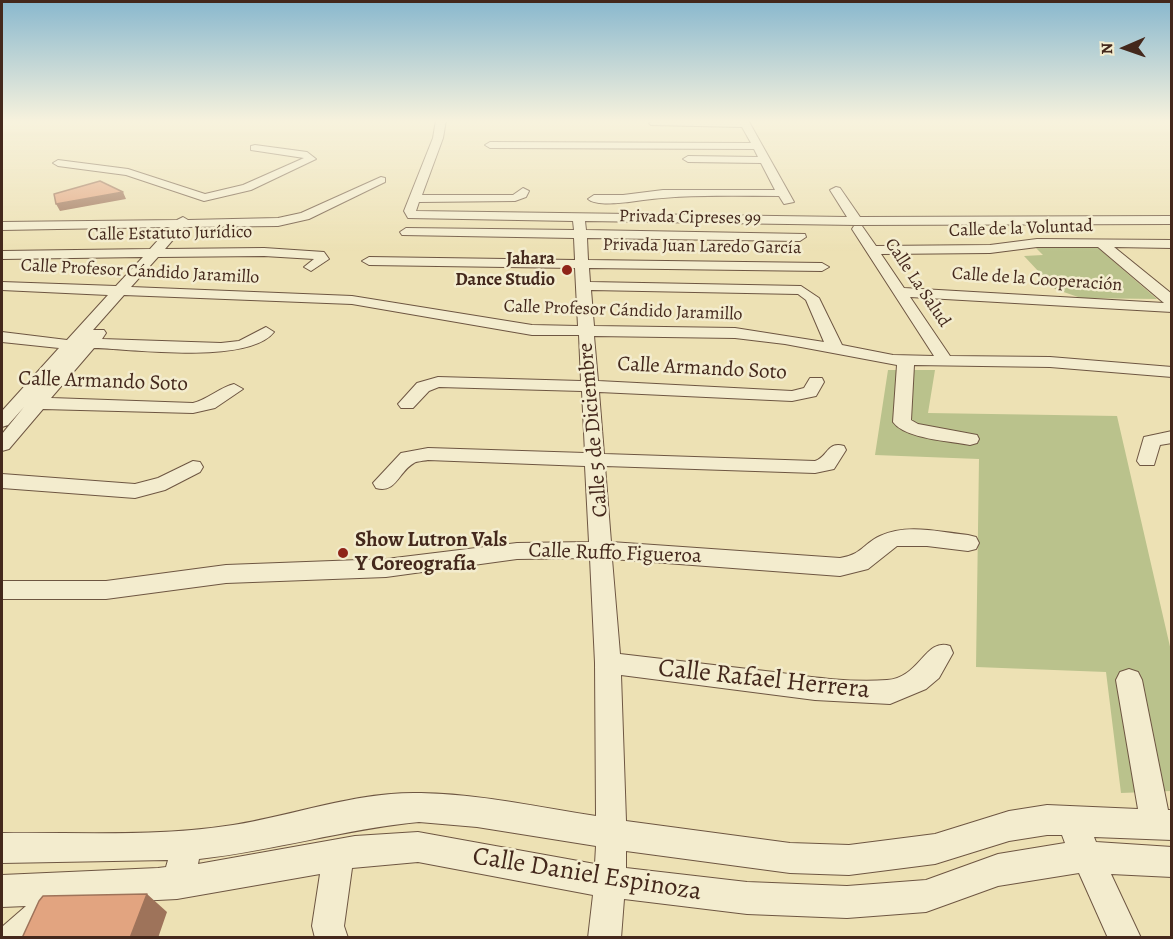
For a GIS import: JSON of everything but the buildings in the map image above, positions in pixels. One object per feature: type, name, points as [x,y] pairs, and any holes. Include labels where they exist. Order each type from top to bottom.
[{"type":"street","points":[[64,164],[128,172],[204,198],[247,188],[300,164]]},
{"type":"street","points":[[429,164],[411,214],[580,226]]},
{"type":"street","points":[[766,164],[798,220]]},
{"type":"street","points":[[2,226],[183,226],[287,221],[306,216],[381,180]]},
{"type":"street","name":"Calle La Salud","points":[[836,190],[872,250],[945,360]]},
{"type":"street","points":[[416,199],[514,198],[520,196],[523,191]]},
{"type":"street","points":[[594,199],[622,199],[663,193],[783,193]]},
{"type":"street","points":[[2,421],[10,402],[125,292],[183,226],[204,198]]},
{"type":"street","points":[[406,232],[798,220],[857,225],[875,221],[890,223],[1172,222]]},
{"type":"street","name":"Privada Cipreses 99","points":[[580,226],[800,237]]},
{"type":"street","name":"Calle 5 de Diciembre","points":[[580,226],[582,286],[603,550],[608,663],[611,834],[610,882],[604,938]]},
{"type":"street","name":"Calle de la Voluntad","points":[[872,250],[990,249],[1030,243],[1172,244]]},
{"type":"street","points":[[1102,244],[1172,302]]},
{"type":"street","name":"Calle Estatuto Jurídico","points":[[2,255],[275,252],[319,255],[322,259],[311,267]]},
{"type":"street","name":"Privada Juan Laredo García","points":[[369,261],[822,267]]},
{"type":"street","name":"Calle Profesor Cándido Jaramillo","points":[[2,286],[352,300],[379,302],[499,326],[746,334],[906,360],[1050,362],[1172,372]]},
{"type":"street","points":[[582,286],[780,288],[804,291],[812,298],[836,350]]},
{"type":"street","points":[[2,445],[90,343],[125,292]]},
{"type":"street","name":"Calle de la Cooperación","points":[[899,292],[1172,308]]},
{"type":"street","points":[[90,343],[221,348],[243,345],[266,332]]},
{"type":"street","points":[[2,337],[70,345]]},
{"type":"street","points":[[906,360],[902,422],[913,429],[970,439]]},
{"type":"street","name":"Calle Armando Soto","points":[[407,404],[423,387],[438,382],[590,386],[792,396],[810,392],[816,382]]},
{"type":"street","name":"Calle Armando Soto","points":[[10,402],[193,408],[209,404],[234,389]]},
{"type":"street","points":[[1147,461],[1151,441],[1172,437]]},
{"type":"street","points":[[383,483],[402,462],[416,455],[815,467],[827,464],[837,450]]},
{"type":"street","points":[[2,481],[135,491],[150,489],[171,481],[193,467]]},
{"type":"street","name":"Calle Ruffo Figueroa","points":[[2,590],[106,590],[226,574],[386,567],[494,552],[603,550],[840,567],[866,562],[889,540],[901,537],[968,543]]},
{"type":"street","name":"Calle Rafael Herrera","points":[[608,663],[815,689],[890,692],[917,681],[930,670],[941,653]]},
{"type":"street","points":[[1129,680],[1164,825]]},
{"type":"street","name":"Calle Daniel Espinoza","points":[[2,848],[188,846],[233,840],[370,812],[419,807],[477,812],[611,834],[790,858],[849,860],[935,849],[1009,826],[1070,820],[1164,825]]},
{"type":"street","points":[[1070,820],[1125,938]]},
{"type":"street","points":[[177,883],[188,846]]},
{"type":"street","name":"Calle Daniel Espinoza","points":[[2,891],[177,883],[391,846],[418,847],[610,882],[747,898],[881,901],[926,896],[998,870],[1051,860],[1088,857],[1172,862]]},
{"type":"street","points":[[332,938],[328,926],[338,855]]},
{"type":"street","points":[[15,938],[70,889]]},
{"type":"green space","points":[[1036,248],[1098,248],[1157,299],[1081,298],[1055,289],[1024,256],[1043,255]]},
{"type":"green space","points":[[888,370],[935,370],[928,413],[1117,416],[1171,651],[1171,791],[1121,793],[1106,672],[976,667],[979,459],[875,455]]},
{"type":"place","name":"Jahara Dance Studio","points":[[567,270]]},
{"type":"place","name":"Show Lutron Vals Y Coreografía","points":[[343,553]]}]
